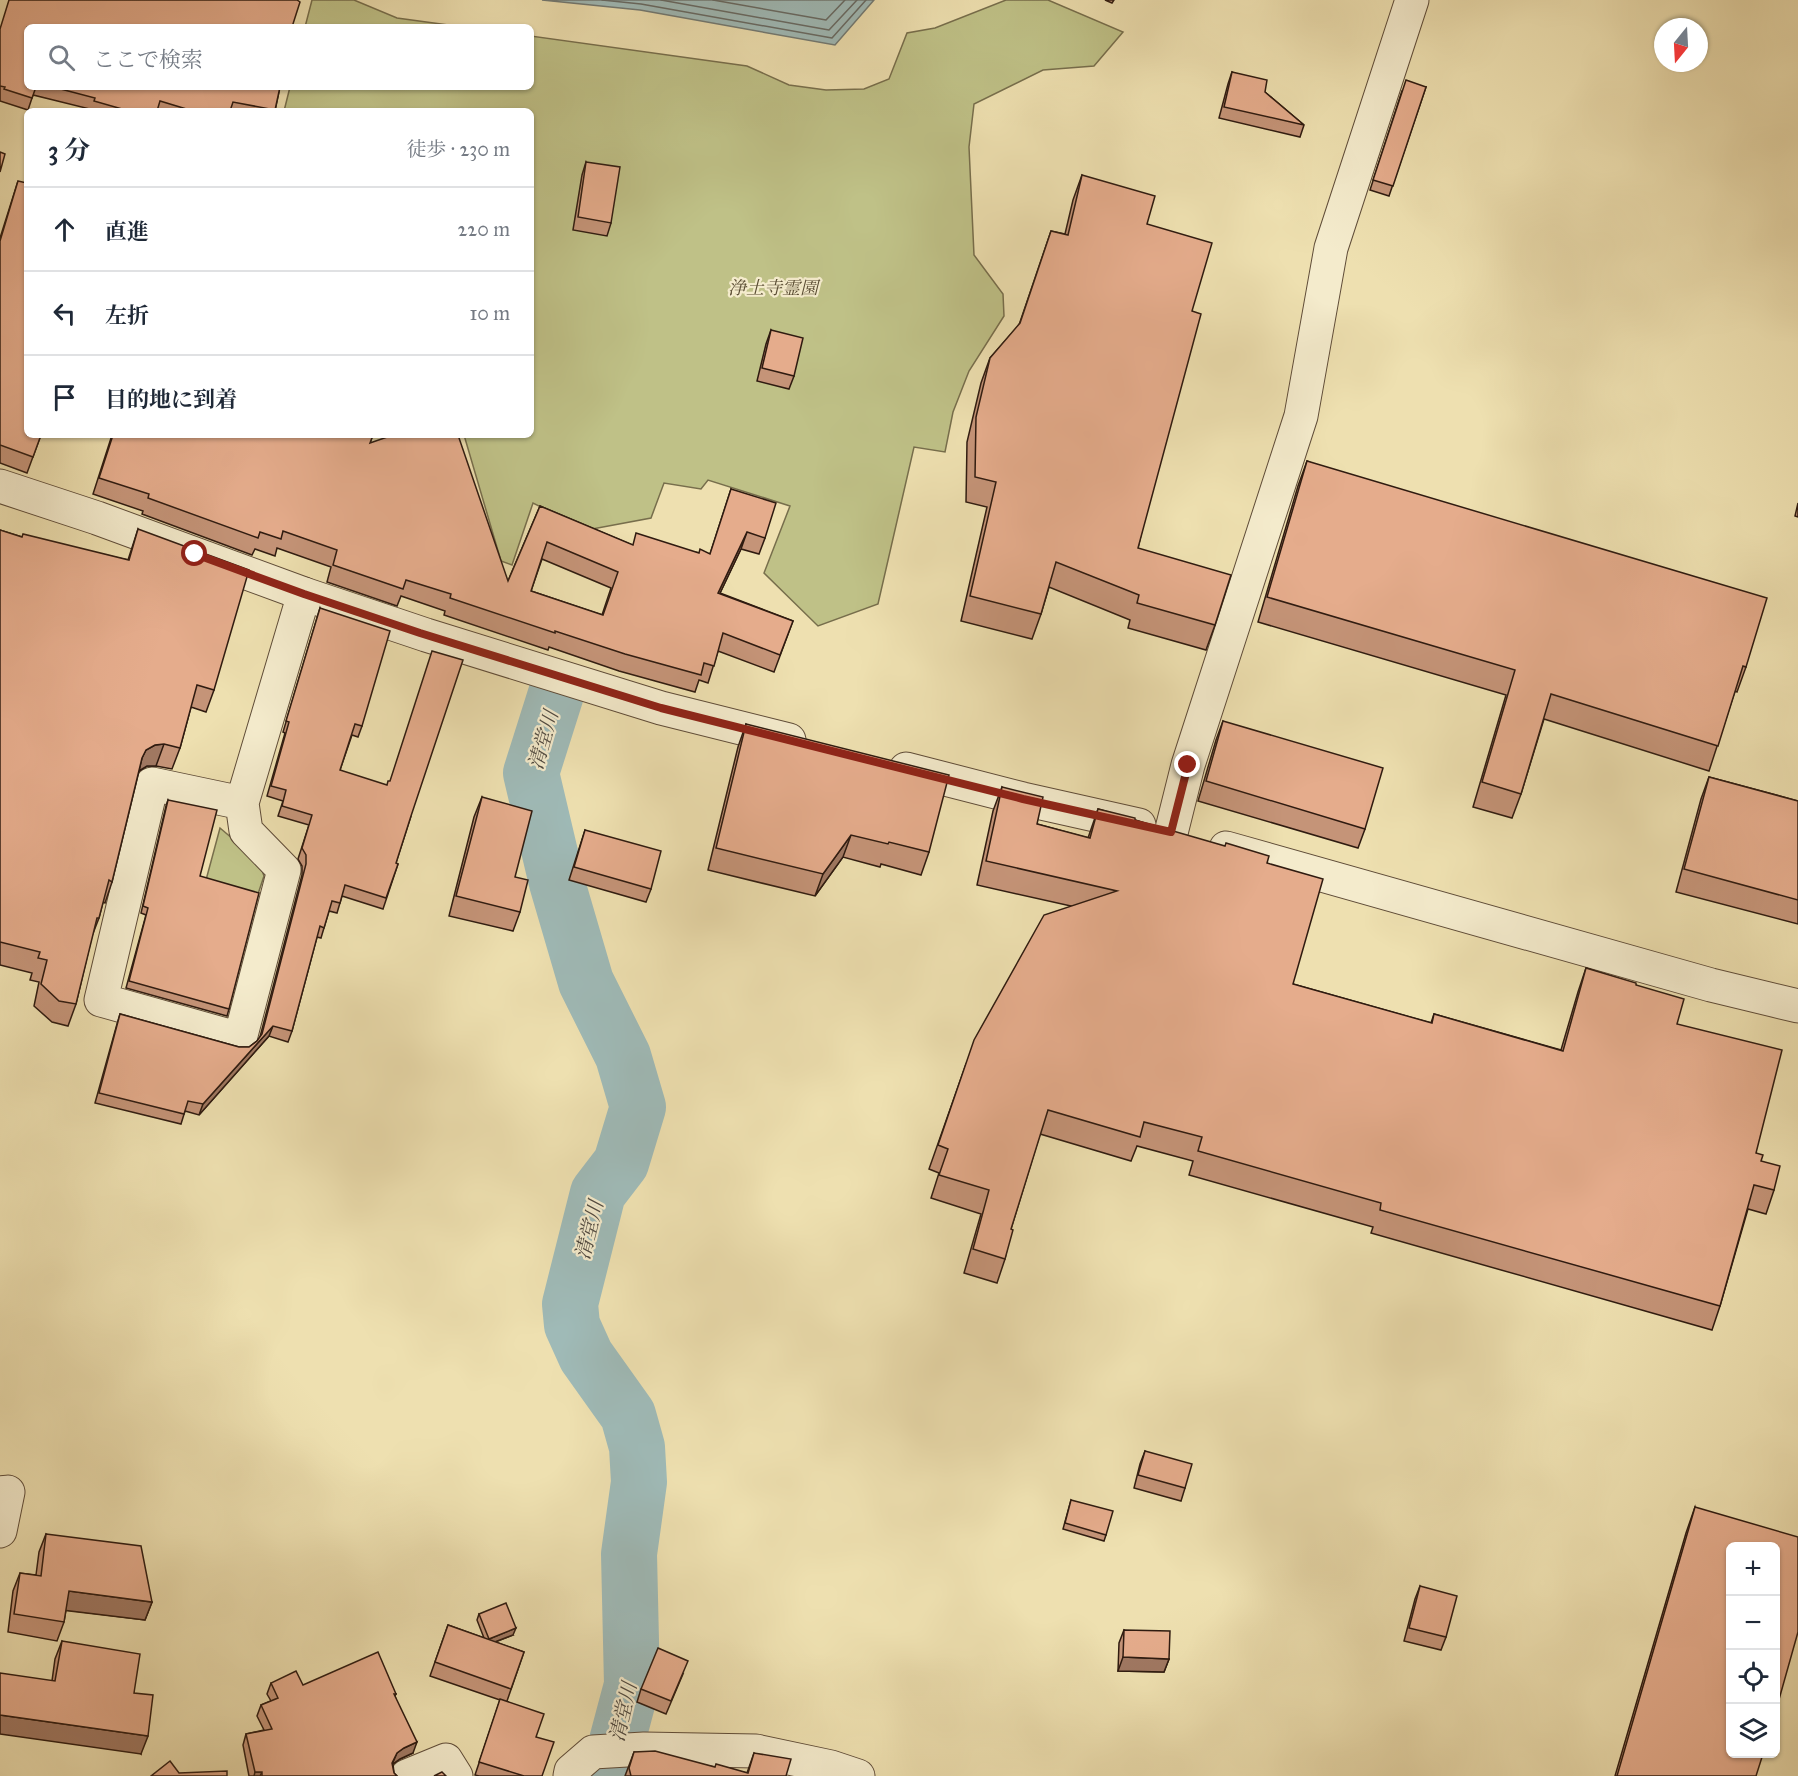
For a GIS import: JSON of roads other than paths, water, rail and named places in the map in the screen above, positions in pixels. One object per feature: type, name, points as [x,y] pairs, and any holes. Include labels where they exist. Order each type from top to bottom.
[{"type":"street","points":[[1171,832],[1188,765],[1301,416],[1331,248],[1412,0]]},
{"type":"street","points":[[0,486],[97,518],[304,594],[426,635],[661,708],[823,749]]},
{"type":"street","points":[[242,803],[152,784],[101,1000],[240,1039],[284,870],[246,831],[242,803],[304,594]]},
{"type":"street","points":[[881,763],[1023,799],[1171,832],[1700,982],[1798,1006]]},
{"type":"street","points":[[0,1493],[8,1492],[0,1531]]},
{"type":"street","points":[[570,1776],[571,1771],[592,1752],[644,1749],[756,1751],[831,1767],[858,1776]]},
{"type":"street","points":[[407,1776],[446,1760],[456,1776]]},
{"type":"water","points":[[542,0],[874,0],[835,45],[640,10]]},
{"type":"waterway","name":"清堂川","points":[[556,694],[531,773],[557,883],[586,982],[623,1056],[638,1107],[621,1163],[598,1193],[570,1304],[572,1325],[586,1356],[628,1415],[637,1447],[639,1482],[629,1554],[632,1685],[612,1760],[614,1776]]},
{"type":"park label","name":"浄土寺霊園","points":[[773,288]]}]
